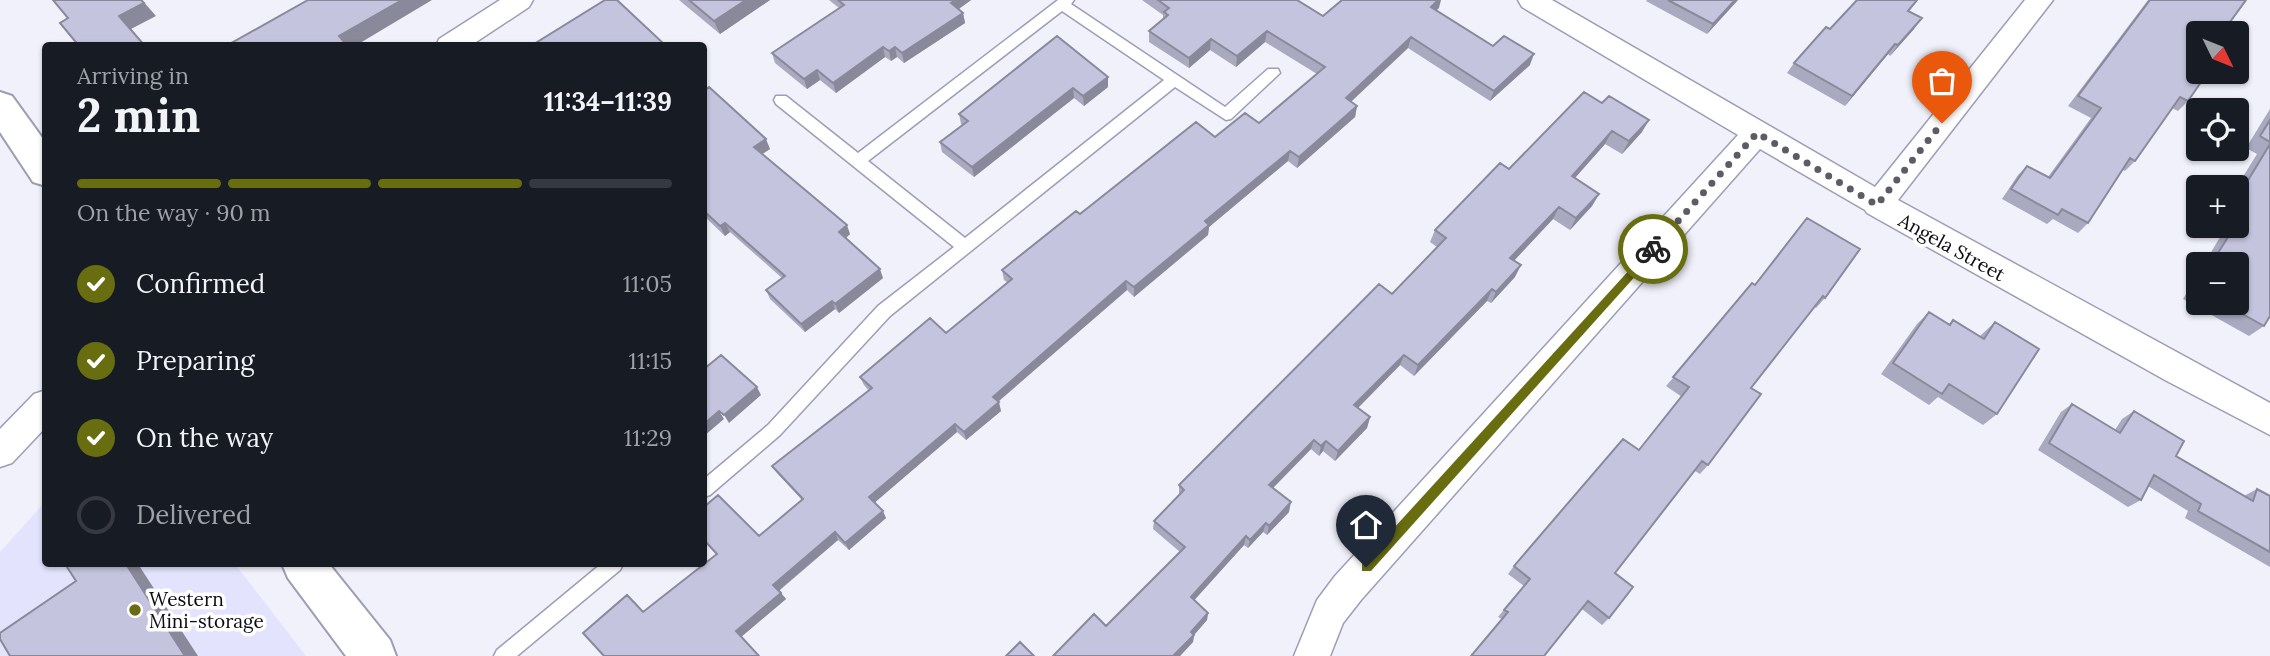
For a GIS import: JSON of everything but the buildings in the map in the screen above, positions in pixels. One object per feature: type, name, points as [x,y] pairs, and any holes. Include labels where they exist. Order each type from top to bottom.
[{"type":"main road","points":[[0,104],[42,166]]},
{"type":"main road","points":[[305,567],[374,656]]},
{"type":"street","points":[[455,42],[520,0]]},
{"type":"street","name":"Angela Street","points":[[1531,0],[1877,205],[2103,332],[2270,420]]},
{"type":"street","points":[[1877,205],[2040,0]]},
{"type":"street","points":[[1312,656],[1330,612],[1348,588],[1757,133]]},
{"type":"street","points":[[0,452],[42,408]]},
{"type":"lane","points":[[857,162],[1065,2],[1226,115],[1273,73]]},
{"type":"lane","points":[[707,486],[774,430],[884,311],[1174,80]]},
{"type":"lane","points":[[780,100],[965,247]]},
{"type":"lane","points":[[503,656],[610,567]]},
{"type":"shaded area","name":"Western Mini-storage","points":[[42,505],[42,567],[237,567],[306,656],[0,656],[0,552]]},
{"type":"way so far","points":[[1653,249],[1757,133],[1877,205],[1942,123]]},
{"type":"place","name":"Western Mini-storage","points":[[135,610]]},
{"type":"route","points":[[1366,567],[1653,249]]}]
